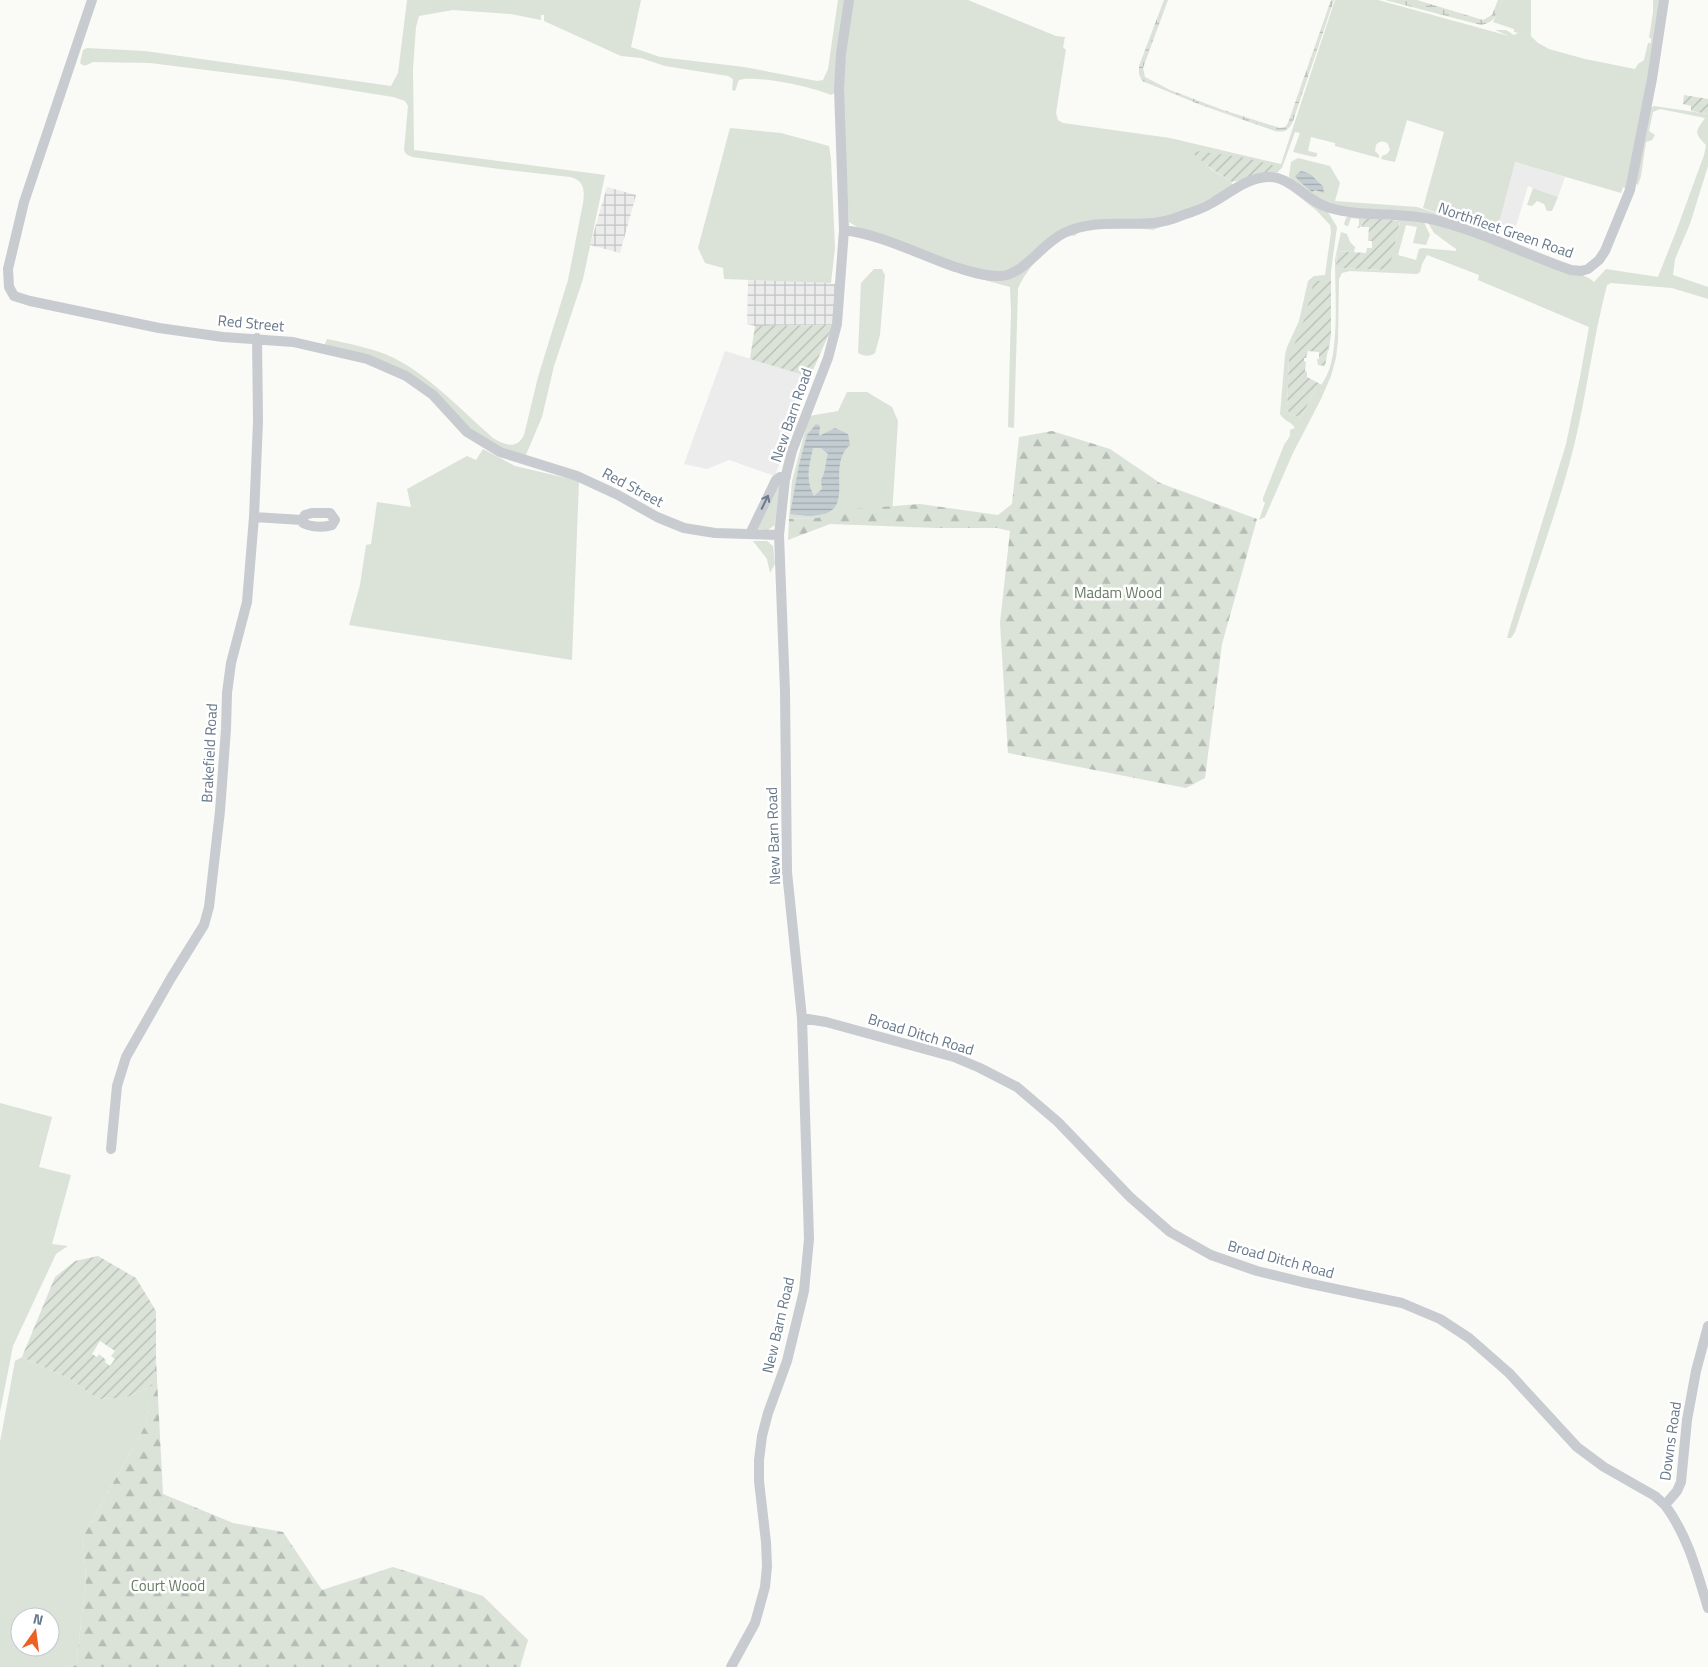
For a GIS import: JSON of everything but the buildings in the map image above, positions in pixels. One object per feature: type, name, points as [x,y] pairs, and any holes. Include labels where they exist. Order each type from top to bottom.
[{"type":"street","name":"Red Street","points":[[92,0],[24,202],[8,266],[8,281],[11,292],[15,297],[159,328],[216,336],[257,338],[309,345],[370,360],[406,376],[433,395],[467,432],[500,452],[577,476],[618,495],[657,517],[684,528],[715,533],[780,535]]},
{"type":"street","name":"New Barn Road","points":[[731,1667],[755,1623],[765,1587],[766,1542],[759,1481],[762,1436],[787,1361],[804,1291],[809,1239],[802,1018],[787,872],[785,690],[780,535],[786,477],[797,435],[828,358],[836,329],[843,262],[844,230],[839,89],[841,54],[850,0]]},
{"type":"street","name":"Northfleet Green Road","points":[[844,230],[876,237],[970,272],[991,276],[1005,276],[1019,270],[1044,247],[1068,232],[1105,223],[1145,223],[1165,220],[1204,207],[1251,180],[1272,177],[1282,179],[1310,199],[1331,208],[1430,219],[1467,230],[1570,270],[1588,269],[1597,263],[1605,251],[1630,190],[1652,80],[1664,0]]},
{"type":"street","name":"Brakefield Road","points":[[111,1148],[117,1086],[126,1057],[204,925],[209,907],[220,811],[227,693],[231,663],[247,602],[254,517],[257,442],[257,338]]},
{"type":"street","points":[[750,534],[776,480],[779,477],[786,477]]},
{"type":"street","points":[[254,517],[302,520]]},
{"type":"street","name":"Broad Ditch Road","points":[[802,1018],[826,1022],[954,1057],[1017,1087],[1058,1122],[1130,1197],[1170,1232],[1211,1255],[1284,1278],[1402,1303],[1440,1319],[1469,1338],[1509,1373],[1577,1447],[1604,1467],[1654,1496],[1665,1505]]},
{"type":"street","name":"Downs Road","points":[[1665,1505],[1677,1492],[1681,1484],[1687,1420],[1696,1371],[1708,1326]]},
{"type":"street","points":[[1665,1505],[1678,1522],[1690,1550],[1708,1608]]},
{"type":"shaded area","points":[[1514,162],[1565,177],[1558,197],[1528,186],[1511,243],[1503,233],[1497,232]]},
{"type":"shaded area","points":[[1301,171],[1311,175],[1323,186],[1324,193],[1315,190],[1312,192],[1299,181],[1295,176]]},
{"type":"shaded area","points":[[607,187],[636,195],[620,253],[590,245]]},
{"type":"shaded area","points":[[748,280],[836,284],[833,325],[755,326],[747,324]]},
{"type":"shaded area","points":[[725,351],[810,377],[775,476],[729,460],[707,469],[684,464]]},
{"type":"shaded area","points":[[816,424],[820,426],[819,436],[835,428],[848,434],[850,445],[843,454],[840,464],[839,497],[836,505],[830,512],[818,515],[790,514],[799,465],[807,435]],"holes":[[[813,448],[821,448],[828,454],[821,480],[822,489],[814,496],[809,484],[809,467]]]},
{"type":"green space","points":[[407,0],[641,0],[631,47],[660,57],[744,67],[817,81],[823,80],[828,69],[838,0],[846,0],[835,93],[831,95],[799,85],[759,79],[739,80],[735,91],[732,90],[733,79],[728,76],[665,66],[641,58],[621,56],[544,21],[544,15],[541,15],[541,20],[511,14],[453,10],[419,16],[416,27],[413,69],[414,150],[605,175],[583,279],[554,366],[542,417],[525,457],[492,448],[422,385],[324,346],[327,339],[370,349],[394,358],[421,375],[446,395],[493,438],[510,445],[518,443],[524,435],[538,377],[568,280],[584,198],[581,183],[578,180],[570,177],[412,157],[406,154],[404,150],[408,106],[405,101],[393,97],[287,80],[150,63],[93,62],[85,65],[80,63],[83,50],[87,48],[145,51],[391,86],[398,73]]},
{"type":"green space","points":[[853,0],[968,0],[1056,36],[1065,37],[1063,47],[1066,50],[1056,113],[1058,120],[1063,123],[1170,138],[1281,164],[1335,0],[1378,0],[1509,36],[1495,30],[1506,30],[1514,35],[1518,33],[1514,32],[1514,29],[1493,22],[1502,0],[1531,0],[1531,36],[1538,43],[1549,49],[1585,59],[1635,69],[1644,60],[1648,43],[1651,43],[1651,38],[1649,38],[1653,0],[1662,0],[1627,190],[1623,187],[1621,193],[1515,162],[1495,238],[1477,231],[1333,207],[1292,182],[1289,176],[1291,162],[1298,158],[1330,166],[1340,183],[1335,201],[1417,207],[1464,222],[1423,208],[1444,132],[1407,120],[1395,162],[1381,159],[1390,150],[1388,144],[1383,142],[1376,145],[1375,151],[1379,158],[1335,146],[1335,143],[1311,137],[1308,151],[1317,153],[1317,156],[1293,152],[1300,133],[1295,132],[1282,168],[1277,172],[1239,181],[1238,179],[1243,176],[1246,159],[1230,157],[1202,160],[1212,170],[1232,182],[1231,188],[1172,217],[1080,226],[1018,267],[991,274],[912,249],[849,222],[842,101],[846,46]]},
{"type":"green space","points":[[1164,0],[1168,0],[1143,68],[1145,77],[1170,90],[1223,110],[1280,128],[1285,127],[1288,123],[1331,0],[1334,0],[1293,121],[1288,129],[1281,132],[1275,131],[1201,105],[1142,81],[1139,74],[1139,66]]},
{"type":"green space","points":[[1385,0],[1417,0],[1483,20],[1492,15],[1498,0],[1502,0],[1493,19],[1481,25]]},
{"type":"green space","points":[[1684,95],[1708,99],[1708,114],[1691,111],[1691,106],[1683,104]]},
{"type":"green space","points":[[1654,106],[1708,114],[1708,166],[1690,224],[1675,259],[1673,275],[1708,287],[1708,299],[1672,288],[1611,283],[1607,285],[1579,426],[1568,470],[1515,632],[1511,638],[1507,638],[1566,444],[1589,327],[1478,280],[1479,275],[1427,255],[1420,272],[1417,274],[1350,271],[1342,273],[1339,279],[1338,340],[1331,376],[1293,453],[1265,517],[1259,520],[1265,503],[1263,498],[1284,445],[1290,436],[1290,430],[1295,428],[1280,414],[1287,347],[1299,321],[1308,281],[1314,276],[1325,275],[1331,232],[1330,225],[1317,211],[1286,186],[1271,180],[1255,182],[1203,211],[1153,230],[1123,226],[1102,226],[1081,231],[1074,236],[1067,236],[1058,240],[1033,264],[1018,289],[1014,428],[1008,427],[1010,287],[970,276],[1013,277],[1021,272],[1046,246],[1073,231],[1108,224],[1147,226],[1162,223],[1205,208],[1253,181],[1266,179],[1278,180],[1285,183],[1308,201],[1328,212],[1337,227],[1331,271],[1331,333],[1329,350],[1322,349],[1325,321],[1323,311],[1316,308],[1308,327],[1302,329],[1300,339],[1289,358],[1287,409],[1290,414],[1301,418],[1316,387],[1320,387],[1326,377],[1332,358],[1336,316],[1335,259],[1341,232],[1347,234],[1350,242],[1355,247],[1354,252],[1337,251],[1336,268],[1388,270],[1400,223],[1397,219],[1363,217],[1362,227],[1357,228],[1359,219],[1351,218],[1348,226],[1344,224],[1346,218],[1350,215],[1375,215],[1423,220],[1430,235],[1426,245],[1413,243],[1417,227],[1406,225],[1398,255],[1416,260],[1419,249],[1422,248],[1456,251],[1456,249],[1434,233],[1428,223],[1430,221],[1480,237],[1562,270],[1583,275],[1594,282],[1606,269],[1658,277],[1704,155],[1706,145],[1697,132],[1705,118],[1660,109],[1653,112],[1649,131],[1655,135],[1652,140],[1646,142],[1641,176],[1638,185],[1635,183],[1650,108]]},
{"type":"green space","points":[[730,128],[781,133],[829,146],[835,248],[831,283],[724,279],[723,268],[705,263],[698,248]]},
{"type":"green space","points":[[1189,150],[1247,158],[1279,167],[1278,172],[1232,182],[1213,170]]},
{"type":"green space","points":[[1533,188],[1558,197],[1552,211],[1547,211],[1544,204],[1537,201],[1532,206],[1527,205]]},
{"type":"green space","points":[[1363,217],[1400,221],[1389,270],[1336,268],[1337,251],[1366,253],[1367,248],[1372,248],[1372,241],[1368,241],[1369,227],[1362,227]]},
{"type":"green space","points":[[874,269],[882,269],[885,275],[880,335],[875,353],[866,356],[858,353],[861,283]]},
{"type":"green space","points":[[1314,281],[1331,281],[1331,333],[1325,366],[1318,365],[1317,359],[1319,359],[1319,352],[1308,351],[1306,358],[1304,358],[1306,362],[1305,371],[1307,372],[1307,377],[1322,385],[1320,388],[1316,387],[1301,418],[1290,414],[1287,409],[1289,358],[1304,320]]},
{"type":"green space","points":[[833,325],[810,377],[750,359],[755,326]]},
{"type":"green space","points":[[847,392],[867,392],[892,407],[898,421],[892,515],[789,519],[792,481],[809,416],[838,411]]},
{"type":"green space","name":"Madam Wood","points":[[1052,431],[1110,449],[1160,483],[1257,519],[1222,644],[1205,778],[1186,788],[1008,753],[1000,623],[1010,531],[997,528],[830,524],[788,540],[789,519],[817,518],[842,510],[920,504],[998,515],[1012,504],[1019,437]]},
{"type":"green space","points":[[483,449],[515,466],[579,481],[572,660],[349,625],[360,585],[366,545],[371,544],[377,502],[411,507],[407,489],[467,456],[476,460]]},
{"type":"green space","points":[[780,483],[775,525],[768,530],[758,529]]},
{"type":"green space","points":[[753,541],[767,541],[773,546],[775,564],[770,573],[767,559]]},
{"type":"green space","points":[[0,1103],[52,1117],[39,1167],[71,1175],[52,1244],[68,1246],[56,1254],[13,1346],[0,1412]]},
{"type":"green space","points":[[98,1256],[136,1278],[156,1311],[156,1360],[152,1386],[125,1398],[98,1399],[70,1379],[22,1357],[55,1277],[75,1261]],"holes":[[[100,1341],[115,1351],[111,1356],[115,1359],[110,1366],[99,1354],[97,1357],[92,1354]]]},
{"type":"green space","points":[[22,1357],[70,1379],[98,1399],[125,1398],[152,1386],[145,1426],[83,1537],[86,1581],[76,1665],[70,1667],[0,1667],[0,1442],[15,1361]]},
{"type":"green space","name":"Court Wood","points":[[156,1360],[163,1494],[233,1523],[283,1532],[322,1590],[393,1567],[483,1596],[528,1640],[520,1667],[70,1667],[76,1665],[86,1581],[83,1537],[145,1426]]}]
